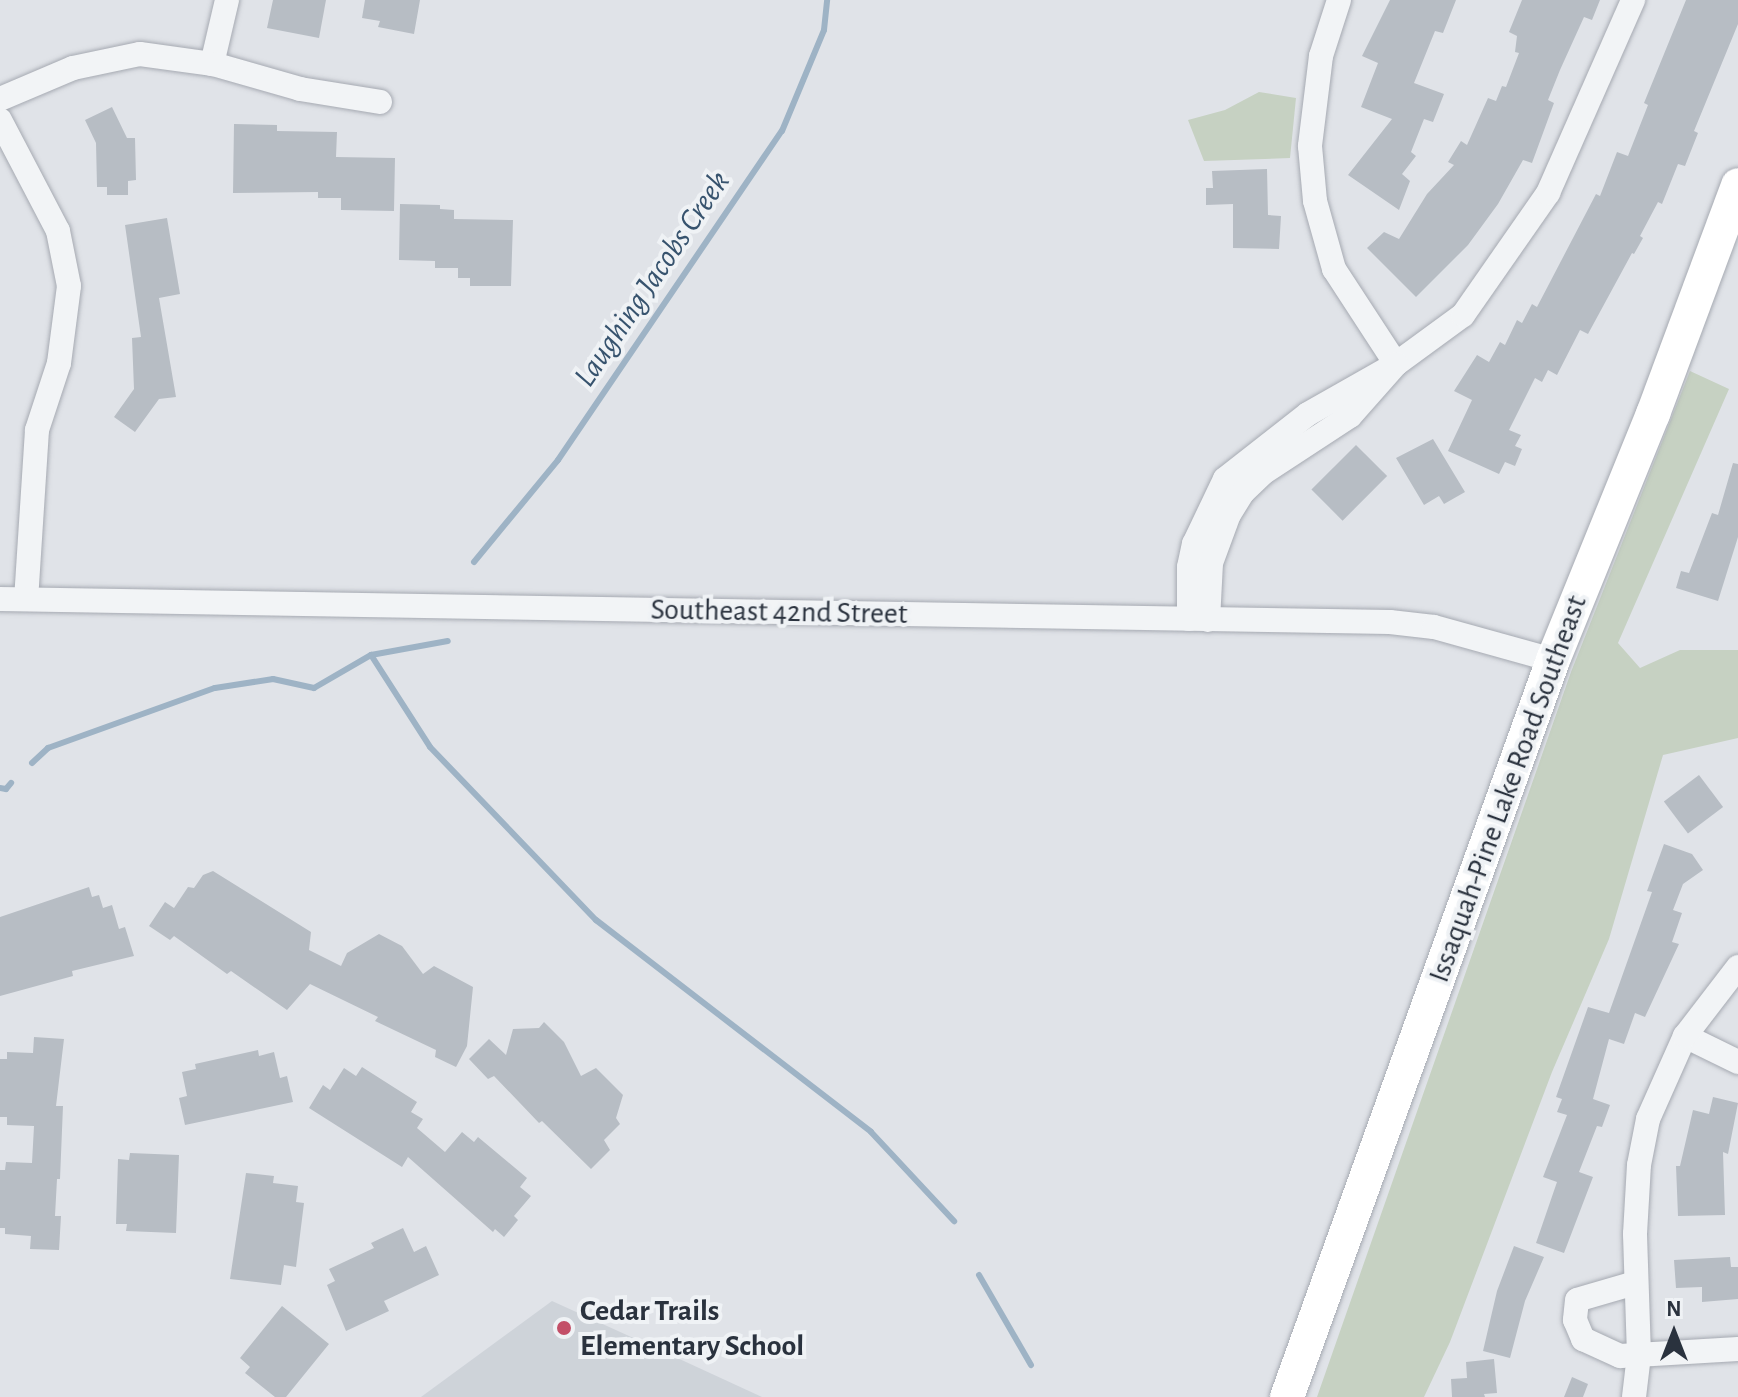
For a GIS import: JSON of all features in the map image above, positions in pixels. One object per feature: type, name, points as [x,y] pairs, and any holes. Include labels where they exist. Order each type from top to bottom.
[{"type":"main road","name":"Issaquah-Pine Lake Road Southeast","points":[[1287,1397],[1553,660],[1734,204]]},
{"type":"street","points":[[212,64],[227,0]]},
{"type":"street","points":[[1339,0],[1332,14],[1319,71],[1310,146],[1315,201],[1334,269],[1396,364]]},
{"type":"street","points":[[1199,620],[1189,567],[1194,544],[1225,479],[1250,456],[1308,414],[1396,364],[1463,315],[1548,193],[1633,0]]},
{"type":"street","points":[[0,99],[73,68],[113,57],[140,54],[212,64],[300,89],[380,102]]},
{"type":"street","points":[[0,120],[58,231],[69,286],[59,363],[37,430],[26,599]]},
{"type":"street","name":"Southeast 42nd Street","points":[[0,599],[1420,625],[1553,660]]},
{"type":"street","points":[[1634,1397],[1639,1355],[1635,1283],[1639,1165],[1648,1119],[1685,1036],[1738,967]]},
{"type":"street","points":[[1685,1036],[1738,1062]]},
{"type":"street","points":[[1635,1283],[1585,1295],[1577,1300],[1574,1309],[1577,1332],[1583,1339],[1620,1356],[1738,1349]]},
{"type":"street","points":[[1639,1355],[1648,1376],[1648,1397]]},
{"type":"shaded area","name":"Cedar Trails Elementary School","points":[[552,1301],[673,1356],[762,1397],[421,1397]]},
{"type":"green space","points":[[1259,92],[1296,98],[1290,158],[1204,161],[1188,120],[1225,110]]},
{"type":"green space","points":[[1690,371],[1729,389],[1618,643],[1640,668],[1680,650],[1738,650],[1738,738],[1663,755],[1609,939],[1552,1072],[1450,1342],[1424,1397],[1317,1397],[1571,672]]},
{"type":"building","points":[[273,0],[326,0],[319,38],[267,28]]},
{"type":"building","points":[[365,0],[420,0],[414,34],[378,27],[380,21],[362,18]]},
{"type":"building","points":[[1390,0],[1456,0],[1443,33],[1435,31],[1414,83],[1444,94],[1433,122],[1424,119],[1411,152],[1416,156],[1402,174],[1410,181],[1399,210],[1348,175],[1392,119],[1361,107],[1378,63],[1362,56]]},
{"type":"building","points":[[1522,0],[1600,0],[1592,20],[1584,17],[1560,70],[1548,100],[1554,103],[1532,163],[1523,160],[1498,204],[1468,245],[1416,297],[1367,248],[1384,232],[1399,239],[1427,194],[1454,165],[1448,162],[1461,141],[1467,145],[1488,98],[1496,101],[1502,86],[1506,87],[1519,53],[1515,52],[1517,36],[1509,32]]},
{"type":"building","points":[[1686,0],[1738,0],[1738,24],[1694,131],[1698,133],[1685,166],[1678,164],[1662,204],[1658,202],[1640,236],[1643,238],[1588,334],[1580,330],[1557,375],[1548,370],[1542,382],[1535,378],[1509,430],[1521,435],[1515,446],[1522,449],[1515,466],[1505,462],[1499,474],[1448,451],[1472,400],[1454,391],[1477,355],[1489,362],[1500,342],[1505,345],[1517,320],[1522,323],[1532,304],[1537,307],[1596,194],[1600,196],[1617,152],[1628,156],[1648,105],[1644,103]]},
{"type":"building","points":[[112,107],[127,138],[135,138],[136,180],[128,181],[128,195],[107,195],[107,187],[97,187],[96,143],[85,120]]},
{"type":"building","points":[[234,124],[277,125],[277,131],[337,132],[336,157],[395,158],[394,211],[341,210],[341,198],[318,198],[318,192],[233,193]]},
{"type":"building","points":[[1267,169],[1268,215],[1281,216],[1279,249],[1233,248],[1233,204],[1206,205],[1206,188],[1213,188],[1212,171]]},
{"type":"building","points":[[400,204],[440,205],[440,209],[454,210],[454,219],[513,220],[511,286],[470,286],[470,278],[458,278],[458,268],[435,268],[435,261],[399,260]]},
{"type":"building","points":[[167,218],[180,294],[159,298],[176,397],[159,399],[135,432],[114,417],[134,389],[132,338],[141,337],[125,225]]},
{"type":"building","points":[[1433,439],[1465,492],[1444,504],[1439,496],[1424,505],[1396,458]]},
{"type":"building","points":[[1356,445],[1387,476],[1343,521],[1311,490]]},
{"type":"building","points":[[1733,463],[1738,464],[1738,537],[1718,601],[1676,588],[1681,571],[1689,573],[1712,513],[1718,515]]},
{"type":"building","points":[[1699,775],[1723,807],[1688,833],[1664,801]]},
{"type":"building","points":[[1664,844],[1692,854],[1703,870],[1683,884],[1673,910],[1682,913],[1672,942],[1679,944],[1645,1017],[1635,1013],[1624,1044],[1609,1039],[1593,1099],[1610,1105],[1602,1127],[1597,1126],[1579,1172],[1593,1177],[1564,1253],[1536,1243],[1557,1182],[1543,1177],[1567,1115],[1557,1112],[1562,1099],[1556,1097],[1588,1007],[1609,1013],[1652,892],[1647,891]]},
{"type":"building","points":[[213,871],[311,932],[309,950],[341,966],[347,953],[379,934],[402,946],[423,974],[434,966],[473,987],[467,1046],[456,1067],[435,1057],[436,1050],[375,1021],[378,1017],[310,984],[287,1010],[231,971],[227,974],[174,936],[170,940],[149,926],[165,902],[174,908],[188,887],[194,888],[203,875]]},
{"type":"building","points":[[89,887],[92,897],[99,895],[103,908],[112,905],[119,929],[125,927],[134,956],[72,971],[73,976],[0,996],[0,917]]},
{"type":"building","points":[[544,1022],[564,1042],[581,1076],[596,1068],[623,1095],[616,1118],[620,1124],[604,1140],[610,1150],[591,1169],[542,1121],[539,1123],[494,1076],[488,1079],[469,1059],[489,1039],[506,1055],[513,1029],[539,1028]]},
{"type":"building","points":[[34,1037],[64,1039],[56,1106],[63,1106],[55,1216],[61,1216],[59,1250],[30,1249],[31,1236],[5,1234],[5,1228],[0,1228],[0,1170],[5,1170],[6,1162],[32,1163],[34,1126],[7,1125],[7,1117],[0,1117],[0,1059],[7,1059],[7,1052],[33,1053]]},
{"type":"building","points":[[258,1050],[259,1056],[274,1052],[280,1078],[287,1076],[293,1102],[185,1125],[179,1098],[187,1096],[182,1072],[196,1069],[195,1064]]},
{"type":"building","points":[[362,1067],[417,1102],[411,1112],[423,1119],[417,1128],[445,1152],[462,1132],[474,1142],[478,1137],[527,1178],[520,1187],[531,1196],[514,1216],[518,1220],[504,1237],[495,1229],[493,1232],[408,1157],[402,1167],[309,1108],[323,1085],[330,1090],[344,1068],[356,1076]]},
{"type":"building","points":[[1713,1097],[1738,1103],[1728,1154],[1723,1152],[1725,1215],[1678,1216],[1676,1166],[1680,1166],[1693,1110],[1709,1114]]},
{"type":"building","points":[[130,1153],[179,1155],[176,1233],[126,1231],[127,1224],[116,1224],[118,1159],[129,1160]]},
{"type":"building","points":[[246,1173],[274,1176],[273,1183],[298,1186],[296,1202],[304,1203],[296,1267],[284,1265],[281,1285],[230,1279]]},
{"type":"building","points":[[403,1228],[414,1252],[426,1246],[439,1275],[384,1301],[389,1311],[346,1331],[327,1285],[335,1281],[329,1269],[374,1248],[371,1243]]},
{"type":"building","points":[[1514,1246],[1544,1257],[1525,1301],[1510,1358],[1483,1351],[1497,1291]]},
{"type":"building","points":[[1730,1257],[1731,1267],[1738,1267],[1738,1299],[1702,1302],[1702,1287],[1676,1288],[1674,1260]]},
{"type":"building","points":[[282,1306],[329,1344],[286,1397],[275,1397],[245,1373],[250,1367],[240,1358]]},
{"type":"building","points":[[1494,1359],[1497,1393],[1484,1394],[1485,1397],[1452,1397],[1451,1379],[1467,1378],[1466,1362]]},
{"type":"building","points":[[1572,1377],[1588,1384],[1583,1397],[1564,1397]]},
{"type":"waterway","name":"Laughing Jacobs Creek","points":[[474,562],[558,460],[782,131],[824,30],[827,0]]},
{"type":"waterway","name":"Laughing Jacobs Creek","points":[[32,763],[48,748],[215,688],[273,679],[314,688],[371,655],[448,641]]},
{"type":"waterway","points":[[371,655],[430,747],[596,920],[871,1132],[954,1221]]},
{"type":"waterway","name":"Laughing Jacobs Creek","points":[[0,788],[6,789],[11,783]]},
{"type":"waterway","points":[[979,1275],[1031,1365]]},
{"type":"place","name":"Cedar Trails Elementary School","points":[[564,1328]]}]
